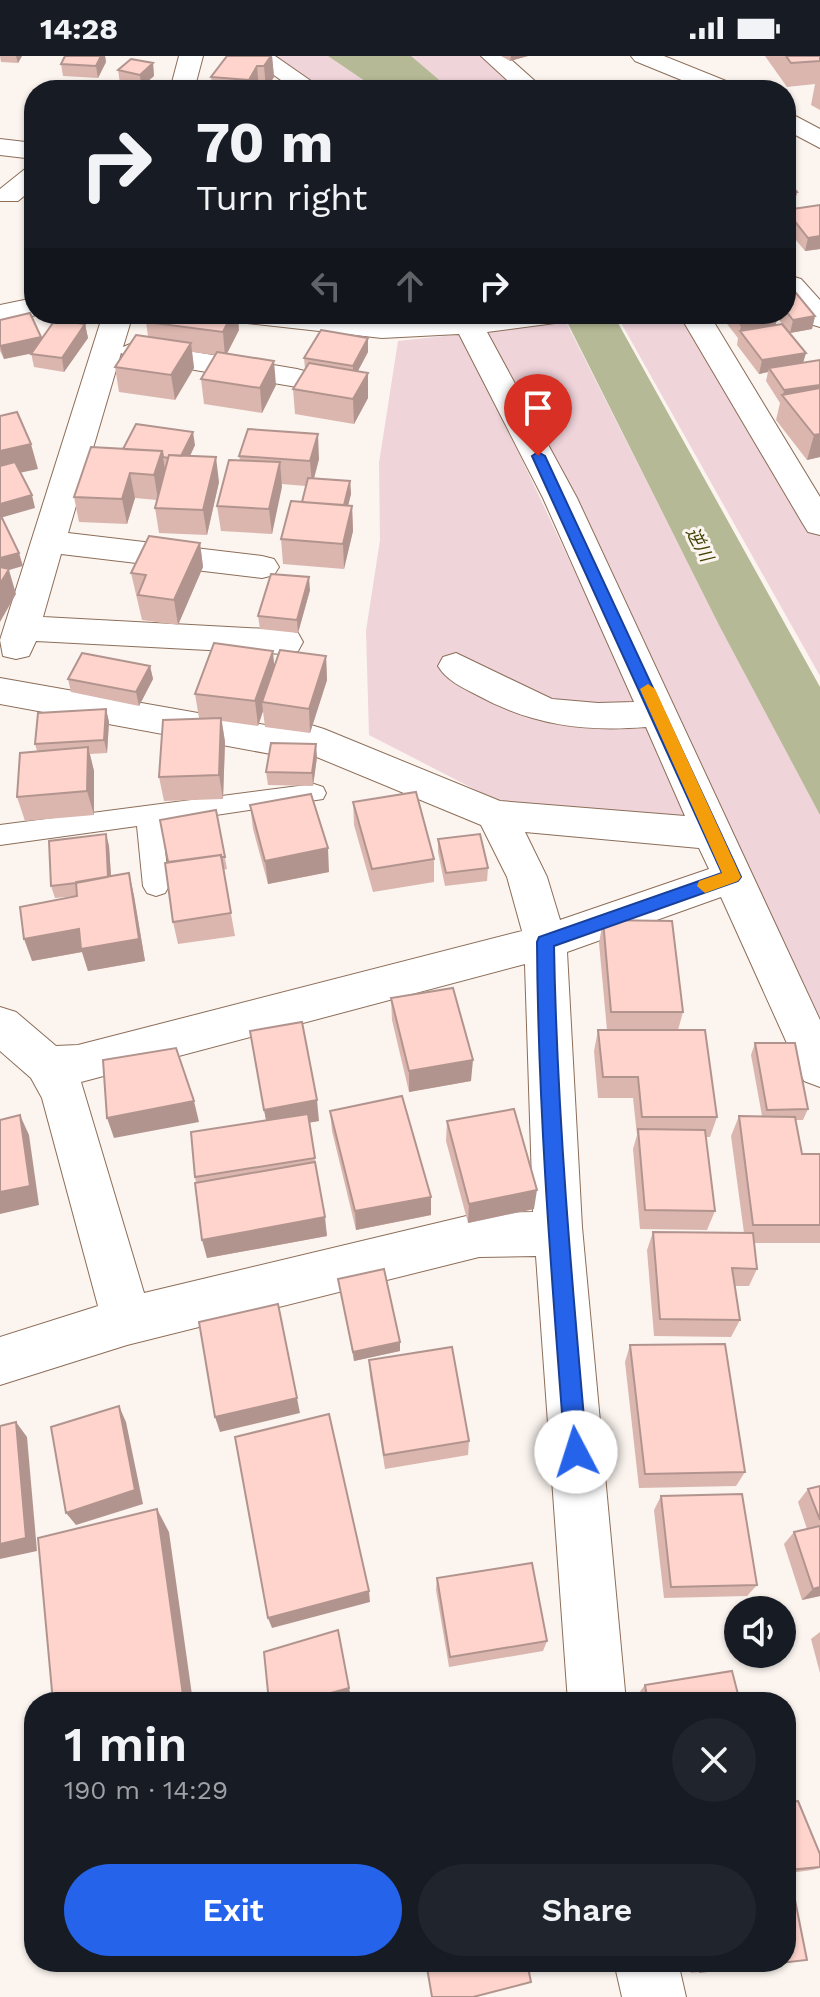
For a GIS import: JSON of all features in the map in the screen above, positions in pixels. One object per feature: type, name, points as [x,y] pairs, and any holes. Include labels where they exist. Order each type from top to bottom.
[{"type":"street","points":[[185,80],[191,56]]},
{"type":"street","points":[[259,56],[296,80]]},
{"type":"street","points":[[493,56],[521,80]]},
{"type":"street","points":[[643,56],[702,80]]},
{"type":"street","points":[[796,125],[820,140]]},
{"type":"street","points":[[0,147],[24,150]]},
{"type":"street","points":[[9,195],[24,183]]},
{"type":"street","points":[[796,284],[820,280]]},
{"type":"street","points":[[796,292],[820,318]]},
{"type":"street","points":[[0,314],[24,309]]},
{"type":"street","points":[[115,324],[48,542],[13,639],[1,693],[271,740],[311,739],[496,815],[714,834]]},
{"type":"street","points":[[337,324],[382,329],[424,324]]},
{"type":"street","points":[[470,324],[560,498],[820,1068]]},
{"type":"street","points":[[700,324],[820,524]]},
{"type":"street","points":[[108,347],[297,378]]},
{"type":"street","points":[[48,542],[262,567]]},
{"type":"street","points":[[13,639],[285,642]]},
{"type":"street","points":[[456,666],[509,700],[551,715],[605,718],[659,713]]},
{"type":"street","points":[[496,815],[527,877],[546,942],[547,1040],[558,1233],[596,1692]]},
{"type":"street","points":[[47,1065],[78,1064],[546,942],[732,877]]},
{"type":"street","points":[[1,1019],[47,1065],[64,1095],[127,1321]]},
{"type":"street","points":[[0,1361],[127,1321],[479,1235],[558,1233]]},
{"type":"street","points":[[648,1972],[654,1997]]},
{"type":"lane","points":[[0,835],[314,793]]},
{"type":"lane","points":[[149,815],[156,886]]},
{"type":"shaded area","points":[[258,56],[328,56],[363,80],[294,80]]},
{"type":"shaded area","points":[[400,56],[480,56],[510,80],[430,80]]},
{"type":"shaded area","points":[[465,324],[567,324],[680,547],[820,811],[820,1068]]},
{"type":"shaded area","points":[[622,324],[691,324],[820,529],[820,676]]},
{"type":"shaded area","points":[[463,334],[693,824],[507,806],[369,735],[366,631],[380,540],[379,463],[398,341]]},
{"type":"water","points":[[328,56],[411,56],[439,80],[363,80]]},
{"type":"water","name":"逆川","points":[[568,324],[619,324],[820,687],[820,815],[719,625]]},
{"type":"building","points":[[65,56],[101,56],[96,66],[61,64]]},
{"type":"building","points":[[227,56],[271,56],[264,66],[257,66],[249,80],[211,77]]},
{"type":"building","points":[[786,56],[820,56],[820,61],[791,63]]},
{"type":"building","points":[[131,59],[153,63],[140,75],[118,70]]},
{"type":"building","points":[[820,205],[820,236],[808,238],[796,223],[796,209]]},
{"type":"building","points":[[796,293],[815,316],[796,319]]},
{"type":"building","points":[[24,314],[24,324],[35,324],[41,337],[0,346],[0,320]]},
{"type":"building","points":[[52,324],[85,324],[62,358],[31,354]]},
{"type":"building","points":[[161,324],[227,324],[223,332]]},
{"type":"building","points":[[782,324],[806,353],[762,360],[740,331]]},
{"type":"building","points":[[321,330],[368,338],[353,366],[304,358]]},
{"type":"building","points":[[136,335],[191,343],[171,375],[115,367]]},
{"type":"building","points":[[217,352],[274,361],[260,388],[201,379]]},
{"type":"building","points":[[820,360],[820,385],[784,390],[769,368]]},
{"type":"building","points":[[309,363],[368,373],[353,399],[293,389]]},
{"type":"building","points":[[820,388],[820,434],[814,435],[782,395]]},
{"type":"building","points":[[17,412],[31,444],[0,451],[0,416]]},
{"type":"building","points":[[136,424],[193,432],[181,456],[169,455],[168,458],[163,457],[162,451],[123,449]]},
{"type":"building","points":[[248,429],[318,434],[310,461],[239,456]]},
{"type":"building","points":[[91,447],[162,451],[154,475],[130,473],[122,499],[74,497]]},
{"type":"building","points":[[169,455],[216,457],[203,510],[155,508]]},
{"type":"building","points":[[229,460],[280,462],[269,509],[217,506]]},
{"type":"building","points":[[15,462],[32,495],[0,504],[0,466]]},
{"type":"building","points":[[308,478],[350,481],[344,505],[302,502]]},
{"type":"building","points":[[291,501],[352,506],[343,544],[281,539]]},
{"type":"building","points":[[0,519],[19,553],[0,558]]},
{"type":"building","points":[[149,536],[200,543],[174,600],[138,595],[146,575],[131,573]]},
{"type":"building","points":[[0,567],[9,569],[0,584]]},
{"type":"building","points":[[271,574],[309,577],[297,620],[258,616]]},
{"type":"building","points":[[214,643],[273,651],[255,701],[195,694]]},
{"type":"building","points":[[280,650],[326,656],[309,709],[262,702]]},
{"type":"building","points":[[82,653],[150,666],[136,692],[68,679]]},
{"type":"building","points":[[106,709],[104,740],[35,744],[38,713]]},
{"type":"building","points":[[221,718],[219,775],[159,777],[163,720]]},
{"type":"building","points":[[271,743],[316,744],[312,773],[266,772]]},
{"type":"building","points":[[88,747],[87,791],[17,797],[20,753]]},
{"type":"building","points":[[416,792],[434,859],[372,869],[353,802]]},
{"type":"building","points":[[311,794],[328,848],[265,861],[250,805]]},
{"type":"building","points":[[216,810],[225,857],[168,862],[160,820]]},
{"type":"building","points":[[106,834],[108,877],[51,886],[49,841]]},
{"type":"building","points":[[480,834],[488,868],[446,873],[438,839]]},
{"type":"building","points":[[221,855],[231,913],[173,922],[165,863]]},
{"type":"building","points":[[129,873],[139,939],[81,949],[79,929],[24,939],[20,907],[77,896],[76,882]]},
{"type":"building","points":[[603,920],[672,921],[683,1012],[611,1012]]},
{"type":"building","points":[[453,988],[473,1060],[409,1071],[391,998]]},
{"type":"building","points":[[302,1022],[317,1100],[264,1110],[250,1031]]},
{"type":"building","points":[[598,1030],[705,1030],[717,1117],[642,1117],[638,1077],[603,1077]]},
{"type":"building","points":[[755,1043],[795,1043],[808,1109],[767,1110]]},
{"type":"building","points":[[176,1048],[194,1101],[107,1118],[103,1060]]},
{"type":"building","points":[[402,1096],[431,1197],[355,1211],[330,1111]]},
{"type":"building","points":[[514,1109],[537,1190],[469,1204],[447,1121]]},
{"type":"building","points":[[308,1114],[315,1158],[195,1177],[191,1132]]},
{"type":"building","points":[[20,1115],[30,1186],[0,1192],[0,1120]]},
{"type":"building","points":[[739,1116],[795,1117],[802,1154],[820,1154],[820,1225],[753,1225]]},
{"type":"building","points":[[638,1129],[705,1130],[715,1211],[645,1210]]},
{"type":"building","points":[[315,1162],[325,1217],[202,1240],[195,1183]]},
{"type":"building","points":[[653,1232],[753,1233],[757,1269],[732,1268],[740,1320],[660,1319]]},
{"type":"building","points":[[384,1269],[400,1342],[353,1352],[338,1279]]},
{"type":"building","points":[[278,1304],[297,1398],[215,1417],[199,1322]]},
{"type":"building","points":[[725,1344],[745,1472],[645,1474],[630,1345]]},
{"type":"building","points":[[452,1347],[469,1441],[384,1455],[369,1360]]},
{"type":"building","points":[[119,1406],[135,1490],[66,1513],[51,1427]]},
{"type":"building","points":[[329,1414],[369,1591],[268,1618],[235,1437]]},
{"type":"building","points":[[16,1422],[26,1538],[0,1544],[0,1426]]},
{"type":"building","points":[[820,1486],[820,1520],[808,1489]]},
{"type":"building","points":[[742,1494],[757,1585],[671,1587],[661,1496]]},
{"type":"building","points":[[157,1509],[183,1692],[52,1692],[38,1538]]},
{"type":"building","points":[[820,1526],[820,1587],[813,1589],[794,1532]]},
{"type":"building","points":[[532,1563],[547,1641],[450,1657],[437,1578]]},
{"type":"building","points":[[338,1630],[349,1688],[334,1692],[268,1692],[264,1652]]},
{"type":"building","points":[[732,1671],[737,1692],[646,1692],[645,1685]]},
{"type":"building","points":[[796,1801],[820,1854],[820,1867],[796,1869]]},
{"type":"building","points":[[796,1905],[807,1960],[796,1961]]},
{"type":"building","points":[[428,1972],[529,1972],[531,1982],[473,1997],[432,1997]]},
{"type":"slow traffic","points":[[648,689],[732,877],[705,886]]},
{"type":"route","points":[[538,456],[560,498],[732,877],[546,942],[547,1040],[558,1233],[576,1452]]}]
